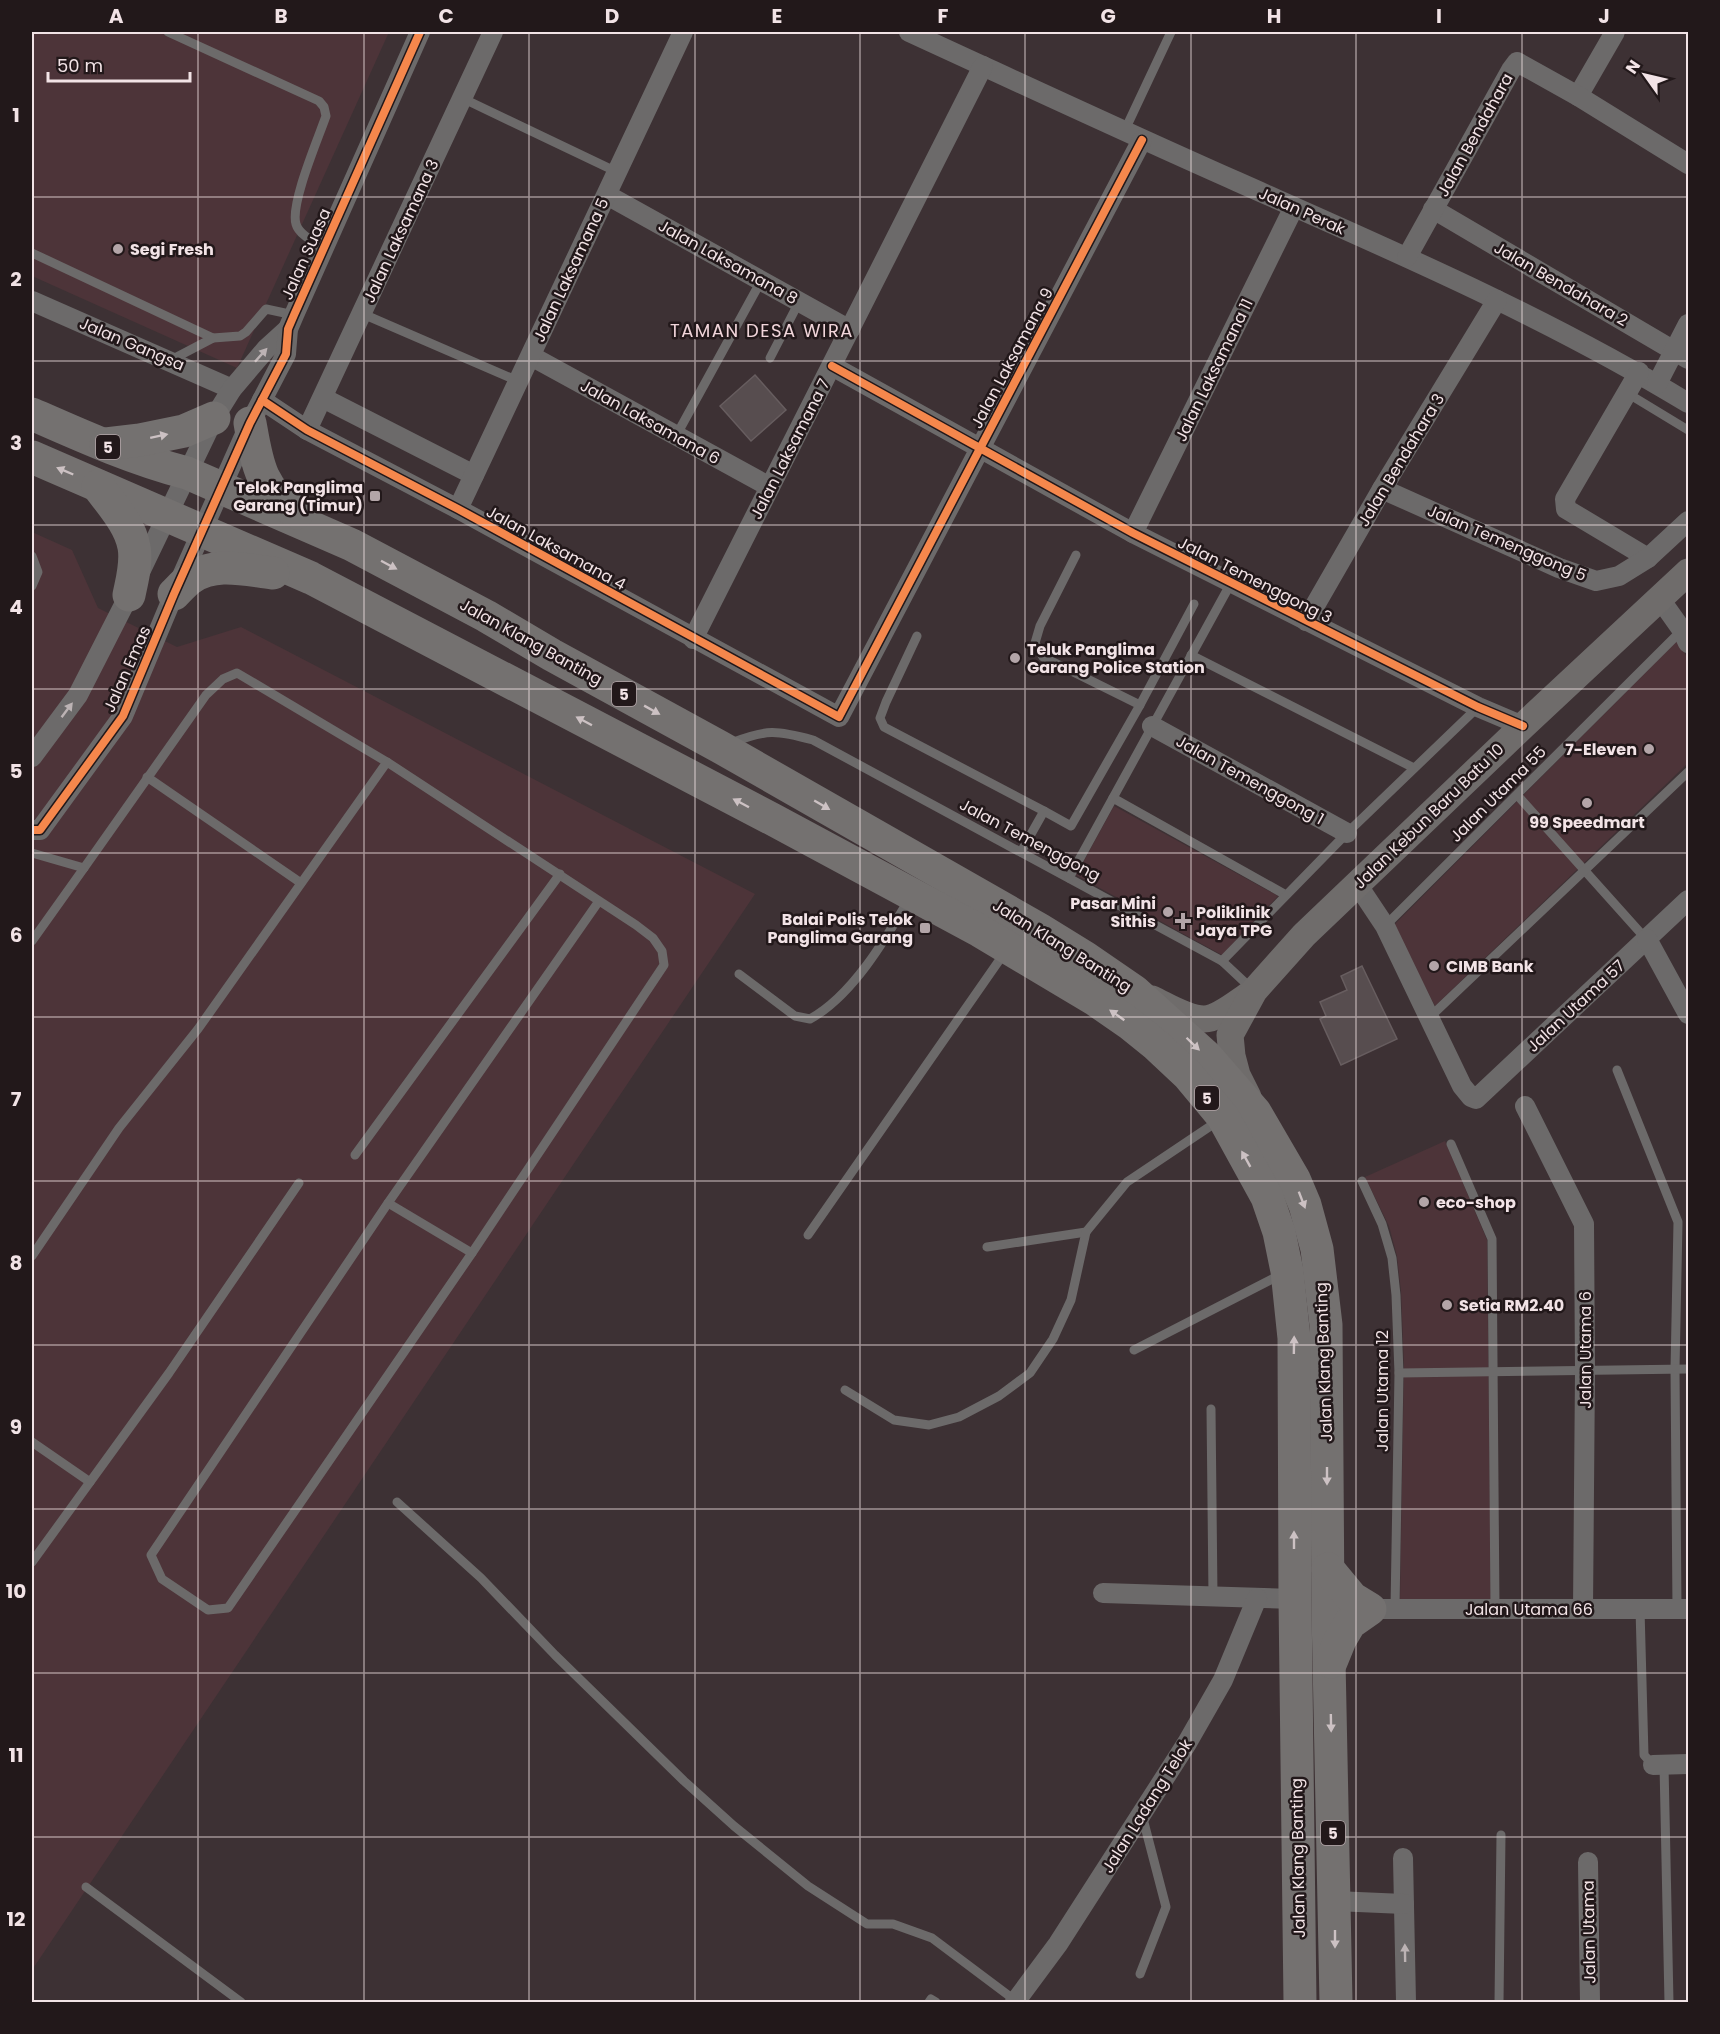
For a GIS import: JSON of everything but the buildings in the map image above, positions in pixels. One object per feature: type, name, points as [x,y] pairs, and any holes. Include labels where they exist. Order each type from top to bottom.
[{"type":"highway","points":[[256,411],[257,463],[266,484],[274,495],[291,509],[352,545]]},
{"type":"highway","name":"Jalan Klang Banting","points":[[32,414],[101,445],[159,466],[187,473],[352,545],[486,616],[1039,929],[1086,957],[1134,991],[1207,1057],[1255,1112],[1294,1179],[1305,1204],[1317,1249],[1322,1280],[1326,1325],[1328,1611],[1336,2002]]},
{"type":"highway","points":[[101,445],[184,431],[214,418]]},
{"type":"highway","name":"Jalan Klang Banting","points":[[32,457],[311,578],[912,894],[1094,999],[1156,1045],[1188,1075],[1223,1118],[1267,1197],[1279,1232],[1287,1271],[1294,1338],[1300,2002]]},
{"type":"highway","points":[[98,486],[118,513],[134,547],[135,563],[129,595]]},
{"type":"highway","points":[[174,594],[190,578],[211,568],[311,578]]},
{"type":"highway","points":[[1328,1569],[1352,1598],[1383,1608]]},
{"type":"highway","points":[[1329,1664],[1350,1623],[1383,1608]]},
{"type":"street","name":"Jalan Suasa","points":[[203,531],[256,411],[286,354],[291,322],[420,32]]},
{"type":"street","name":"Jalan Laksamana 3","points":[[307,430],[493,32]]},
{"type":"street","name":"Jalan Laksamana 5","points":[[458,509],[683,32]]},
{"type":"street","name":"Jalan Perak","points":[[909,32],[1133,136],[1407,257],[1639,372],[1689,402]]},
{"type":"street","points":[[1578,96],[1615,32]]},
{"type":"street","name":"Jalan Bendahara","points":[[1407,257],[1517,62],[1578,96],[1689,164]]},
{"type":"street","name":"Jalan Laksamana 7","points":[[693,639],[983,66]]},
{"type":"street","name":"Jalan Laksamana 9","points":[[839,717],[980,448],[1133,136]]},
{"type":"street","name":"Jalan Laksamana 8","points":[[607,195],[850,330]]},
{"type":"street","name":"Jalan Laksamana 11","points":[[1133,533],[1294,207]]},
{"type":"street","name":"Jalan Bendahara 2","points":[[1433,209],[1681,355]]},
{"type":"street","name":"Jalan Bendahara 3","points":[[1306,621],[1382,489],[1497,300]]},
{"type":"street","name":"Jalan Gangsa","points":[[32,301],[171,360],[232,389]]},
{"type":"street","name":"Jalan Emas","points":[[32,757],[78,695],[168,516],[214,418],[232,389],[291,322]]},
{"type":"street","points":[[1657,384],[1681,355],[1689,324]]},
{"type":"street","name":"Jalan Laksamana 6","points":[[531,356],[770,487]]},
{"type":"street","name":"Jalan Temenggong 3","points":[[831,366],[1133,533],[1478,707],[1523,726]]},
{"type":"street","points":[[1639,372],[1565,499],[1566,510],[1648,558]]},
{"type":"street","points":[[323,398],[474,475]]},
{"type":"street","name":"Jalan Laksamana 4","points":[[256,411],[307,430],[458,509],[839,717]]},
{"type":"street","name":"Jalan Temenggong 5","points":[[1382,489],[1559,568],[1596,581],[1619,576],[1648,558],[1689,521]]},
{"type":"street","name":"Jalan Emas","points":[[32,830],[40,830],[123,716],[203,531]]},
{"type":"street","name":"Jalan Kebun Baru Batu 10","points":[[1254,991],[1304,935],[1688,572]]},
{"type":"street","points":[[1660,599],[1685,636]]},
{"type":"street","name":"Jalan Temenggong 1","points":[[1152,726],[1347,833]]},
{"type":"street","points":[[1358,884],[1385,926],[1430,1017]]},
{"type":"street","name":"Jalan Utama 57","points":[[1430,1017],[1462,1086],[1471,1097],[1476,1099],[1689,900]]},
{"type":"street","points":[[1647,939],[1687,1008]]},
{"type":"street","points":[[1134,991],[1185,1014],[1205,1020],[1226,1011],[1254,991]]},
{"type":"street","points":[[1254,991],[1230,1035],[1237,1075],[1255,1112]]},
{"type":"street","name":"Jalan Utama 6","points":[[1525,1106],[1584,1224],[1586,1371],[1583,1609]]},
{"type":"street","points":[[1103,1593],[1295,1599]]},
{"type":"street","name":"Jalan Ladang Telok","points":[[1015,2002],[1058,1944],[1142,1815],[1223,1680],[1257,1598]]},
{"type":"street","name":"Jalan Utama 66","points":[[1328,1611],[1383,1608],[1683,1609]]},
{"type":"street","points":[[1296,1672],[1312,1624],[1328,1611]]},
{"type":"street","points":[[1658,1765],[1689,1764]]},
{"type":"street","points":[[1403,1857],[1406,2002]]},
{"type":"street","name":"Jalan Utama","points":[[1588,1862],[1590,2002]]},
{"type":"street","points":[[1335,1902],[1404,1904]]},
{"type":"lane","points":[[168,32],[319,101],[324,107],[326,116],[295,209],[296,226],[303,235],[324,248]]},
{"type":"lane","points":[[1133,136],[1171,32]]},
{"type":"lane","points":[[462,98],[617,172]]},
{"type":"lane","points":[[32,253],[213,338]]},
{"type":"lane","points":[[676,436],[761,281]]},
{"type":"lane","points":[[770,358],[799,302]]},
{"type":"lane","points":[[171,360],[213,338],[240,336],[266,309],[291,322]]},
{"type":"lane","points":[[363,314],[518,381]]},
{"type":"lane","points":[[1627,393],[1689,430]]},
{"type":"lane","points":[[1076,555],[1040,626],[1035,643],[1042,657],[1140,705]]},
{"type":"lane","points":[[32,556],[38,572],[32,586]]},
{"type":"lane","points":[[1069,878],[1231,583]]},
{"type":"lane","points":[[917,636],[880,718],[884,727],[1071,826],[1194,604]]},
{"type":"lane","name":"Jalan Utama 55","points":[[1385,926],[1685,636]]},
{"type":"lane","points":[[1191,655],[1414,768]]},
{"type":"lane","points":[[32,941],[206,695],[223,679],[237,673],[387,762],[560,874],[636,924],[653,938],[662,951],[663,965],[472,1253],[228,1608],[208,1610],[162,1579],[151,1555],[388,1203],[599,901]]},
{"type":"lane","points":[[1222,961],[1347,833],[1478,707]]},
{"type":"lane","name":"Jalan Temenggong","points":[[720,747],[754,734],[780,731],[813,740],[1222,961],[1254,991]]},
{"type":"lane","points":[[32,1256],[119,1128],[198,1029],[387,762]]},
{"type":"lane","points":[[1430,1017],[1689,772]]},
{"type":"lane","points":[[147,777],[302,883]]},
{"type":"lane","points":[[1518,795],[1647,939]]},
{"type":"lane","points":[[1113,798],[1286,895]]},
{"type":"lane","points":[[1021,852],[1044,811]]},
{"type":"lane","points":[[32,853],[84,868]]},
{"type":"lane","points":[[355,1155],[560,874]]},
{"type":"lane","points":[[740,974],[795,1016],[810,1019],[826,1011],[866,966],[912,894]]},
{"type":"lane","points":[[808,1235],[1008,948]]},
{"type":"lane","points":[[1617,1070],[1678,1222],[1675,1370],[1683,1609]]},
{"type":"lane","points":[[845,1390],[894,1420],[929,1425],[959,1418],[999,1396],[1030,1373],[1053,1339],[1071,1300],[1086,1232],[1127,1182],[1223,1118]]},
{"type":"lane","points":[[1450,1144],[1492,1239],[1495,1609]]},
{"type":"lane","name":"Jalan Utama 12","points":[[1362,1181],[1382,1224],[1392,1258],[1399,1373],[1383,1608]]},
{"type":"lane","points":[[32,1562],[169,1373],[299,1183]]},
{"type":"lane","points":[[388,1203],[472,1253]]},
{"type":"lane","points":[[987,1247],[1086,1232]]},
{"type":"lane","points":[[1134,1350],[1287,1271]]},
{"type":"lane","points":[[1399,1373],[1689,1369]]},
{"type":"lane","points":[[1211,1409],[1213,1596]]},
{"type":"lane","points":[[32,1442],[90,1482]]},
{"type":"lane","points":[[397,1502],[481,1578],[555,1655],[684,1781],[734,1826],[808,1886],[867,1924],[893,1924],[932,1938],[1015,2002]]},
{"type":"lane","points":[[1640,1609],[1644,1755],[1658,1765],[1669,2002]]},
{"type":"lane","points":[[1140,1974],[1166,1906],[1142,1815]]},
{"type":"lane","points":[[1499,2002],[1501,1835]]},
{"type":"lane","points":[[86,1887],[241,2002]]},
{"type":"lane","points":[[929,2002],[931,1999],[936,2002]]},
{"type":"shaded area","points":[[32,32],[389,32],[237,368],[32,276]]},
{"type":"shaded area","points":[[32,532],[72,550],[98,608],[177,647],[241,627],[755,894],[32,1970]]},
{"type":"shaded area","points":[[1678,640],[1688,660],[1688,763],[1435,1006],[1393,926]]},
{"type":"shaded area","points":[[1114,806],[1278,896],[1222,955],[1076,875]]},
{"type":"shaded area","points":[[1445,1141],[1487,1240],[1491,1603],[1400,1600],[1404,1365],[1401,1291],[1397,1256],[1389,1226],[1365,1177]]},
{"type":"cycle path","points":[[32,830],[40,830],[123,716],[250,423],[286,354],[288,329],[420,32]]},
{"type":"cycle path","points":[[262,400],[307,430],[458,509],[839,717],[1142,140]]},
{"type":"cycle path","points":[[832,366],[1133,533],[1478,707],[1523,726]]},
{"type":"place","name":"Segi Fresh","points":[[118,249]]},
{"type":"place","name":"Telok Panglima Garang (Timur)","points":[[375,496]]},
{"type":"place","name":"Teluk Panglima Garang Police Station","points":[[1015,658]]},
{"type":"place","name":"7-Eleven","points":[[1649,749]]},
{"type":"place","name":"99 Speedmart","points":[[1587,803]]},
{"type":"place","name":"Pasar Mini Sithis","points":[[1168,912]]},
{"type":"place","name":"Poliklinik Jaya TPG","points":[[1183,921]]},
{"type":"place","name":"Balai Polis Telok Panglima Garang","points":[[925,928]]},
{"type":"place","name":"CIMB Bank","points":[[1434,966]]},
{"type":"place","name":"eco-shop","points":[[1424,1202]]},
{"type":"place","name":"Setia RM2.40","points":[[1447,1305]]},
{"type":"district","name":"TAMAN DESA WIRA","points":[[762,330]]}]
